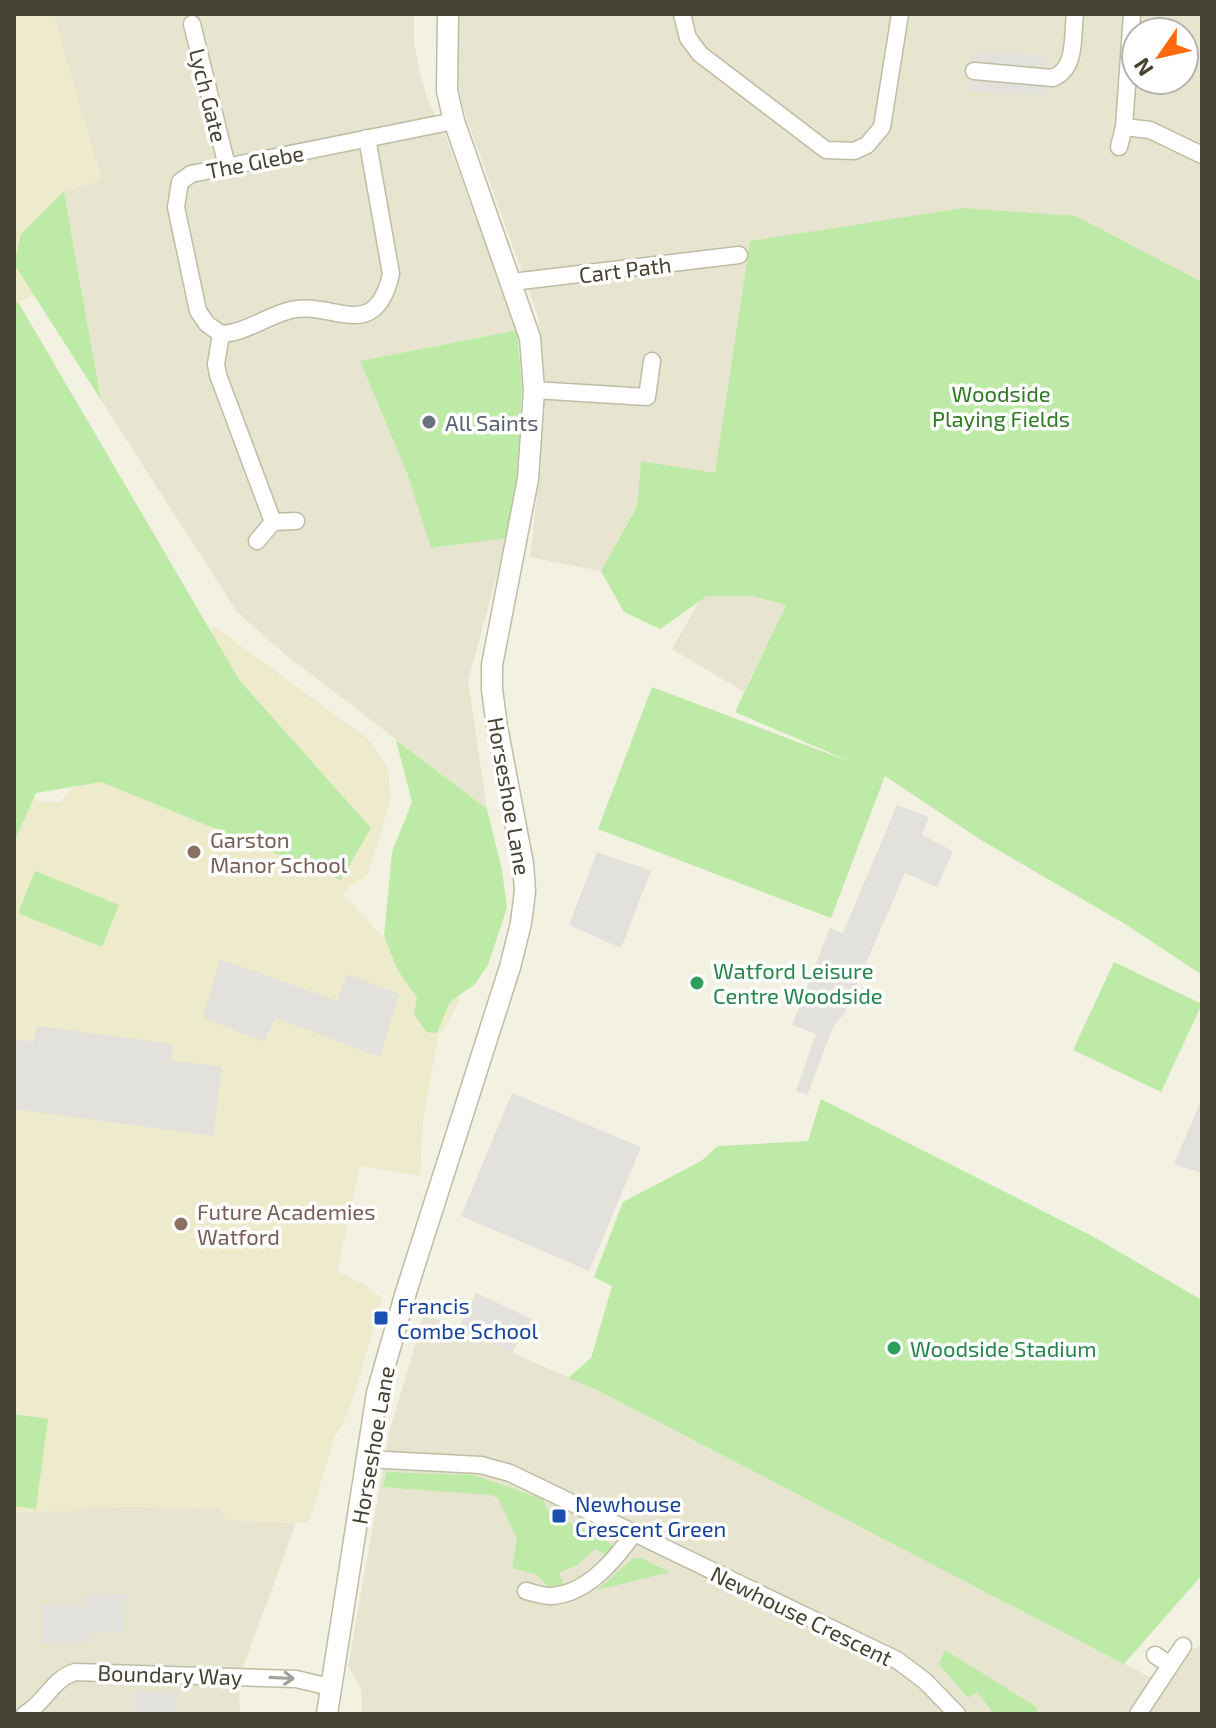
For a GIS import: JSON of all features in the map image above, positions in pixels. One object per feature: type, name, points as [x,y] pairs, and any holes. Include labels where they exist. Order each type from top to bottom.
[{"type":"street","name":"Horseshoe Lane","points":[[327,1714],[377,1393],[406,1292],[510,967],[525,891],[523,864],[497,727],[492,665],[528,479],[534,390],[530,338],[454,121],[447,91],[448,14]]},
{"type":"street","points":[[682,14],[688,38],[700,54],[826,150],[842,152],[867,145],[882,127],[900,14]]},
{"type":"street","points":[[974,71],[1053,78],[1063,74],[1070,64],[1075,14]]},
{"type":"street","points":[[1119,147],[1124,127],[1132,14]]},
{"type":"street","name":"Lych Gate","points":[[192,24],[227,166]]},
{"type":"street","name":"The Glebe","points":[[221,334],[207,324],[198,311],[176,207],[180,182],[191,174],[454,121]]},
{"type":"street","points":[[1124,127],[1150,130],[1202,155]]},
{"type":"street","points":[[273,522],[218,375],[216,364],[221,334],[235,334],[292,310],[307,308],[349,316],[364,314],[378,305],[391,274],[367,138]]},
{"type":"street","name":"Cart Path","points":[[512,282],[739,255]]},
{"type":"street","points":[[534,390],[647,397],[652,361]]},
{"type":"street","points":[[257,541],[273,522],[296,521]]},
{"type":"street","name":"Newhouse Crescent","points":[[366,1459],[481,1465],[510,1473],[897,1660],[925,1681],[957,1714]]},
{"type":"street","points":[[526,1591],[549,1596],[583,1586],[613,1561],[634,1533]]},
{"type":"street","points":[[1138,1714],[1183,1646]]},
{"type":"street","points":[[1155,1655],[1170,1665]]},
{"type":"street","name":"Boundary Way","points":[[25,1714],[36,1707],[58,1680],[75,1672],[296,1679],[330,1687]]},
{"type":"shaded area","points":[[14,14],[53,14],[101,180],[64,192],[34,295],[14,304]]},
{"type":"shaded area","points":[[53,14],[414,14],[414,40],[427,98],[447,140],[517,330],[360,361],[407,473],[431,548],[507,538],[468,681],[487,809],[286,655],[237,612],[101,400],[64,191],[101,179]]},
{"type":"shaded area","points":[[459,14],[1202,14],[1202,282],[1076,216],[715,474],[641,461],[637,505],[601,571],[530,557],[540,471],[544,372],[538,317],[462,105],[457,75],[456,31]]},
{"type":"shaded area","points":[[973,51],[1049,55],[1046,96],[970,91]]},
{"type":"shaded area","points":[[720,565],[786,605],[744,692],[672,649]]},
{"type":"shaded area","points":[[215,627],[367,738],[388,768],[391,799],[367,876],[350,886],[343,895],[389,943],[459,992],[459,1003],[438,1037],[423,1121],[420,1176],[360,1166],[337,1271],[369,1287],[382,1298],[355,1392],[334,1438],[309,1523],[228,1520],[218,1508],[88,1506],[88,1510],[14,1512],[14,784],[40,802],[60,802]]},
{"type":"shaded area","points":[[897,805],[929,817],[922,835],[953,851],[937,887],[905,873],[844,1014],[834,1025],[807,1095],[796,1091],[816,1034],[792,1025],[830,928],[843,933]]},
{"type":"shaded area","points":[[597,852],[651,871],[621,948],[569,925]]},
{"type":"shaded area","points":[[220,959],[337,1001],[347,974],[399,994],[380,1057],[275,1018],[264,1042],[203,1017]]},
{"type":"shaded area","points":[[37,1026],[173,1044],[171,1060],[222,1067],[213,1136],[14,1109],[14,1039],[34,1042]]},
{"type":"shaded area","points":[[512,1093],[641,1147],[589,1271],[461,1216]]},
{"type":"shaded area","points":[[1202,1098],[1202,1173],[1174,1164]]},
{"type":"shaded area","points":[[476,1293],[534,1320],[528,1336],[517,1342],[513,1353],[459,1328]]},
{"type":"shaded area","points":[[424,1314],[597,1390],[1165,1685],[1192,1649],[1200,1646],[1202,1714],[362,1714],[361,1689],[348,1666],[389,1434]]},
{"type":"shaded area","points":[[88,1506],[218,1508],[228,1520],[296,1523],[239,1678],[240,1714],[14,1714],[14,1512],[88,1510]]},
{"type":"shaded area","points":[[84,1594],[125,1594],[124,1632],[91,1632],[90,1643],[42,1643],[42,1605],[84,1605]]},
{"type":"shaded area","points":[[134,1691],[178,1693],[177,1714],[134,1714]]},
{"type":"green space","points":[[64,191],[101,400],[14,264],[21,234]]},
{"type":"green space","name":"Woodside Playing Fields","points":[[963,208],[1076,216],[1202,282],[1202,975],[1125,924],[981,840],[885,776],[831,918],[598,829],[652,687],[856,764],[735,712],[786,605],[753,596],[707,596],[660,629],[624,612],[601,571],[637,506],[641,461],[715,473],[750,241]]},
{"type":"green space","points":[[18,302],[240,681],[371,828],[341,880],[101,782],[36,793],[14,842],[14,304]]},
{"type":"green space","points":[[517,330],[522,387],[517,477],[507,538],[431,548],[407,473],[360,361]]},
{"type":"green space","points":[[396,740],[487,809],[502,870],[507,908],[488,965],[475,984],[450,1002],[437,1033],[426,1032],[414,1014],[417,998],[397,969],[384,936],[392,852],[412,802]]},
{"type":"green space","points":[[35,871],[119,905],[102,947],[18,913]]},
{"type":"green space","points":[[1114,962],[1202,1004],[1161,1092],[1073,1050]]},
{"type":"green space","name":"Woodside Stadium","points":[[821,1099],[1092,1236],[1200,1299],[1202,1575],[1124,1664],[597,1390],[568,1378],[591,1358],[612,1286],[594,1277],[623,1202],[701,1161],[718,1146],[808,1141]]},
{"type":"green space","points":[[14,1414],[48,1419],[36,1509],[14,1506]]},
{"type":"green space","points":[[386,1472],[474,1475],[543,1499],[548,1511],[613,1545],[606,1555],[595,1549],[577,1565],[559,1573],[564,1585],[549,1588],[537,1575],[512,1568],[517,1539],[498,1498],[383,1487]]},
{"type":"green space","points":[[641,1558],[670,1572],[597,1590],[632,1559]]},
{"type":"green space","points":[[945,1650],[1038,1708],[1035,1714],[994,1714],[977,1692],[968,1698],[939,1664]]},
{"type":"place","name":"All Saints","points":[[429,422]]},
{"type":"place","name":"Garston Manor School","points":[[194,852]]},
{"type":"place","name":"Watford Leisure Centre Woodside","points":[[697,983]]},
{"type":"place","name":"Future Academies Watford","points":[[181,1224]]},
{"type":"place","name":"Francis Combe School","points":[[381,1318]]},
{"type":"place","name":"Woodside Stadium","points":[[894,1348]]},
{"type":"place","name":"Newhouse Crescent Green","points":[[559,1516]]}]
